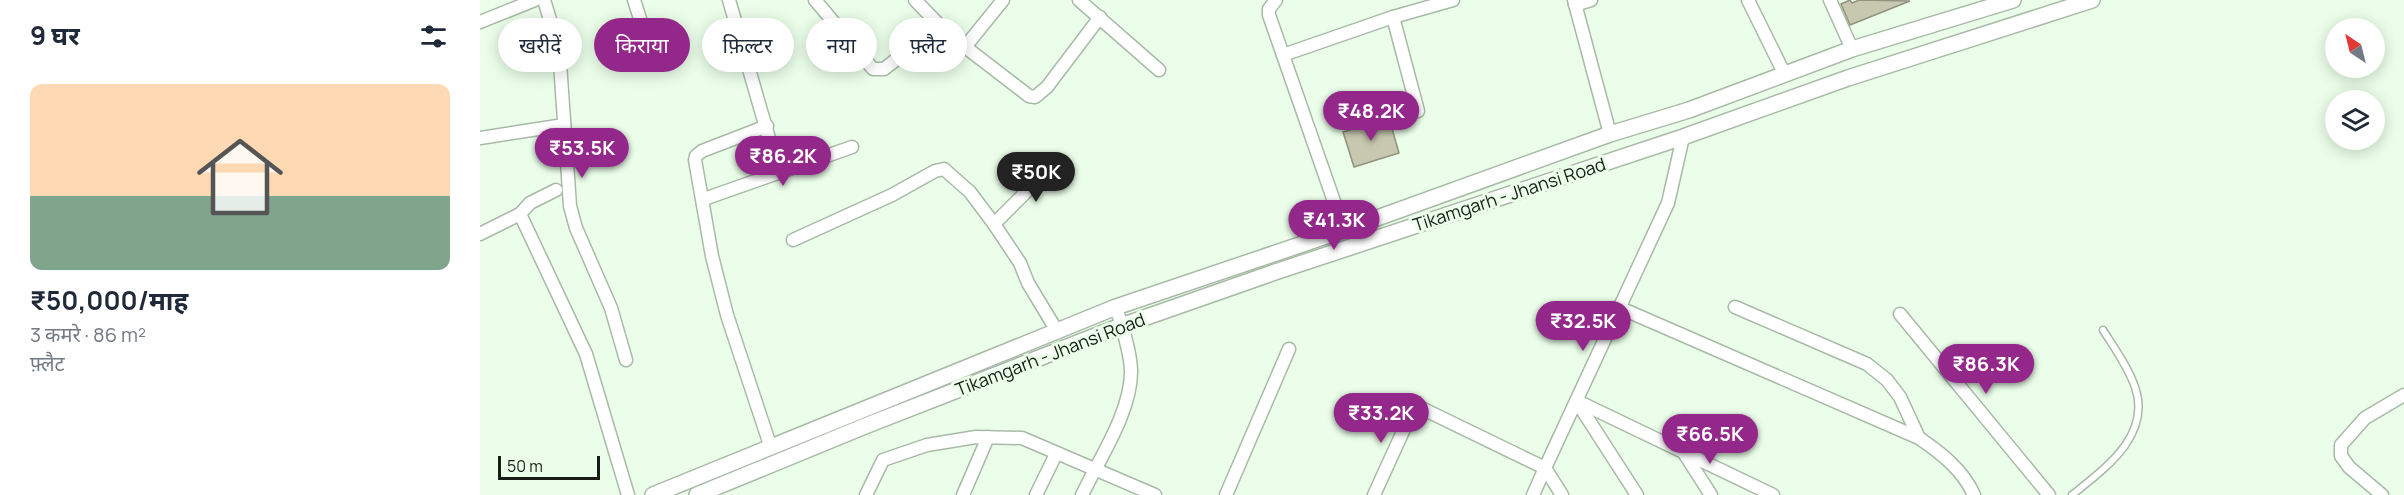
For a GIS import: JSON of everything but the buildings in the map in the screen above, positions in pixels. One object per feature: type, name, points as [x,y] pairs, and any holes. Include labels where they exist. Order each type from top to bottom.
[{"type":"street","points":[[480,22],[535,0]]},
{"type":"street","points":[[544,0],[559,49],[570,206],[576,228],[611,309],[626,360]]},
{"type":"street","points":[[634,0],[640,18]]},
{"type":"street","points":[[729,0],[779,173]]},
{"type":"street","points":[[815,0],[873,69],[884,69],[889,65]]},
{"type":"street","points":[[915,0],[932,18]]},
{"type":"street","points":[[967,45],[1003,0]]},
{"type":"street","points":[[1079,0],[1159,70]]},
{"type":"street","points":[[1276,0],[1269,9],[1269,15],[1344,230]]},
{"type":"street","points":[[1283,55],[1393,17],[1453,0]]},
{"type":"street","points":[[1591,0],[1575,3],[1610,134]]},
{"type":"street","points":[[1748,0],[1785,75]]},
{"type":"street","points":[[1830,0],[1852,49]]},
{"type":"street","points":[[653,495],[1116,307],[1344,230],[1610,134],[1689,110],[1852,49],[2013,0]]},
{"type":"street","name":"Tikamgarh - Jhansi Road","points":[[697,495],[865,426],[1121,326],[1289,267],[1683,137],[1848,78],[2092,0]]},
{"type":"street","points":[[967,49],[1029,96],[1035,97],[1047,87],[1100,17]]},
{"type":"street","points":[[1393,17],[1418,111]]},
{"type":"street","points":[[480,138],[564,125]]},
{"type":"street","points":[[767,126],[698,154],[695,159],[704,199],[712,256],[727,315],[771,448]]},
{"type":"street","points":[[1533,495],[1668,203],[1683,137]]},
{"type":"street","points":[[704,199],[852,147]]},
{"type":"street","points":[[1546,157],[1553,180]]},
{"type":"street","points":[[994,224],[1057,161]]},
{"type":"street","points":[[793,240],[892,195],[940,169],[948,172],[970,192],[994,224],[1020,263],[1028,283],[1057,331]]},
{"type":"street","points":[[480,234],[520,214],[530,203],[556,190]]},
{"type":"street","points":[[520,214],[586,354],[628,495]]},
{"type":"street","points":[[1082,495],[1121,417],[1128,396],[1131,372],[1129,353],[1116,307]]},
{"type":"street","points":[[1618,307],[1919,438],[1941,453],[1960,473],[1974,495]]},
{"type":"street","points":[[1735,307],[1867,363],[1887,380],[1900,397],[1919,438]]},
{"type":"street","points":[[1900,314],[2049,495]]},
{"type":"street","points":[[1226,495],[1289,350]]},
{"type":"street","points":[[2382,495],[2349,467],[2341,456],[2341,445],[2365,417],[2404,395]]},
{"type":"street","points":[[1577,401],[1773,495]]},
{"type":"street","points":[[1577,401],[1637,495]]},
{"type":"street","points":[[1374,495],[1415,405],[1545,468],[1562,495]]},
{"type":"street","points":[[866,495],[883,460],[927,445],[976,436],[1022,438],[1155,495]]},
{"type":"street","points":[[963,495],[988,437]]},
{"type":"street","points":[[1683,452],[1711,495]]},
{"type":"street","points":[[1036,495],[1056,454]]},
{"type":"lane","points":[[2072,495],[2121,451],[2132,435],[2138,411],[2136,389],[2103,330]]}]
